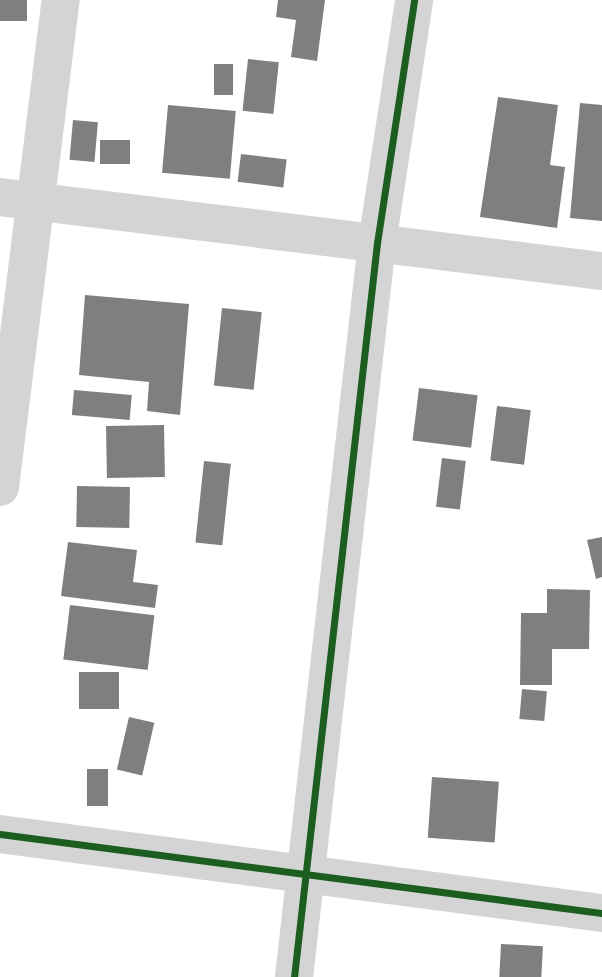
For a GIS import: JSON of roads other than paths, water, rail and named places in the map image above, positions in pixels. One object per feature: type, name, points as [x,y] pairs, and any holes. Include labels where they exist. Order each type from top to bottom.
[{"type":"street","points":[[0,487],[18,199],[61,0]]},
{"type":"street","points":[[294,977],[377,243],[414,0]]},
{"type":"street","points":[[18,199],[602,271]]},
{"type":"street","points":[[0,834],[602,913]]}]
